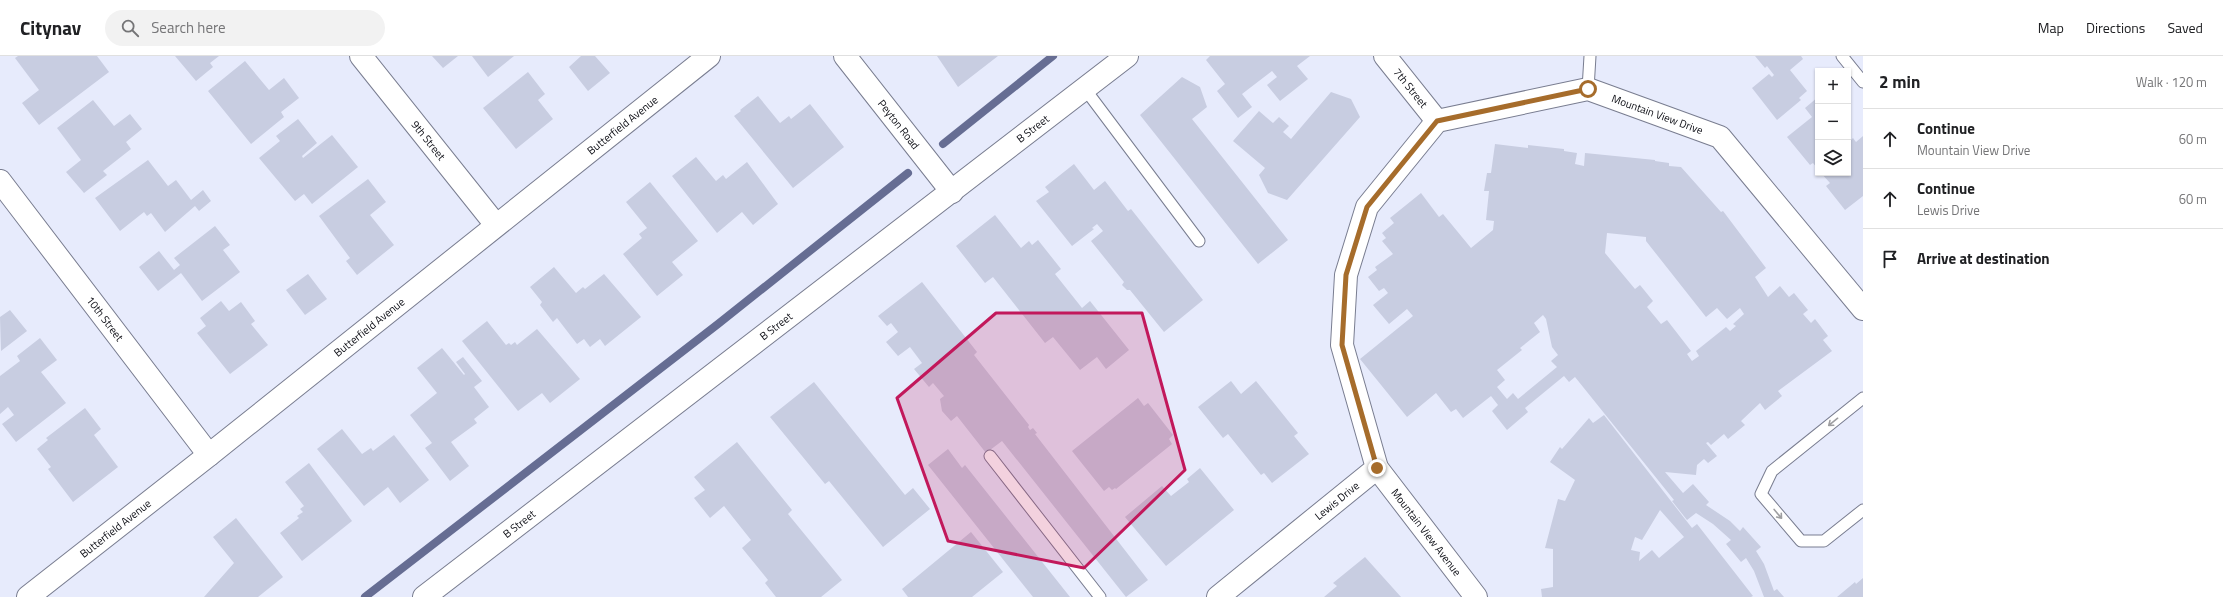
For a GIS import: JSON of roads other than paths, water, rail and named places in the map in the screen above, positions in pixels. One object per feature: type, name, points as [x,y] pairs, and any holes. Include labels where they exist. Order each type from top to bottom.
[{"type":"street","name":"9th Street","points":[[362,56],[496,224]]},
{"type":"street","name":"Butterfield Avenue","points":[[28,597],[209,455],[496,224],[709,56]]},
{"type":"street","name":"Peyton Road","points":[[845,56],[952,192]]},
{"type":"street","name":"B Street","points":[[424,597],[1128,56]]},
{"type":"street","name":"7th Street","points":[[1385,56],[1437,121]]},
{"type":"street","points":[[1377,468],[1342,345],[1346,275],[1367,207],[1437,121],[1588,89]]},
{"type":"street","name":"Mountain View Drive","points":[[1588,89],[1720,137],[1863,309]]},
{"type":"street","name":"10th Street","points":[[0,181],[209,455]]},
{"type":"street","name":"Lewis Drive","points":[[1218,597],[1377,468]]},
{"type":"street","name":"Mountain View Avenue","points":[[1377,468],[1476,597]]},
{"type":"lane","points":[[1588,89],[1590,56]]},
{"type":"lane","points":[[1842,56],[1863,82]]},
{"type":"lane","points":[[1085,89],[1199,241]]},
{"type":"lane","points":[[1863,398],[1772,471],[1761,494],[1801,541],[1824,541],[1863,510]]},
{"type":"lane","points":[[990,456],[1100,597]]},
{"type":"waterway","points":[[943,144],[1053,56]]},
{"type":"waterway","points":[[365,597],[718,324],[908,173]]}]
